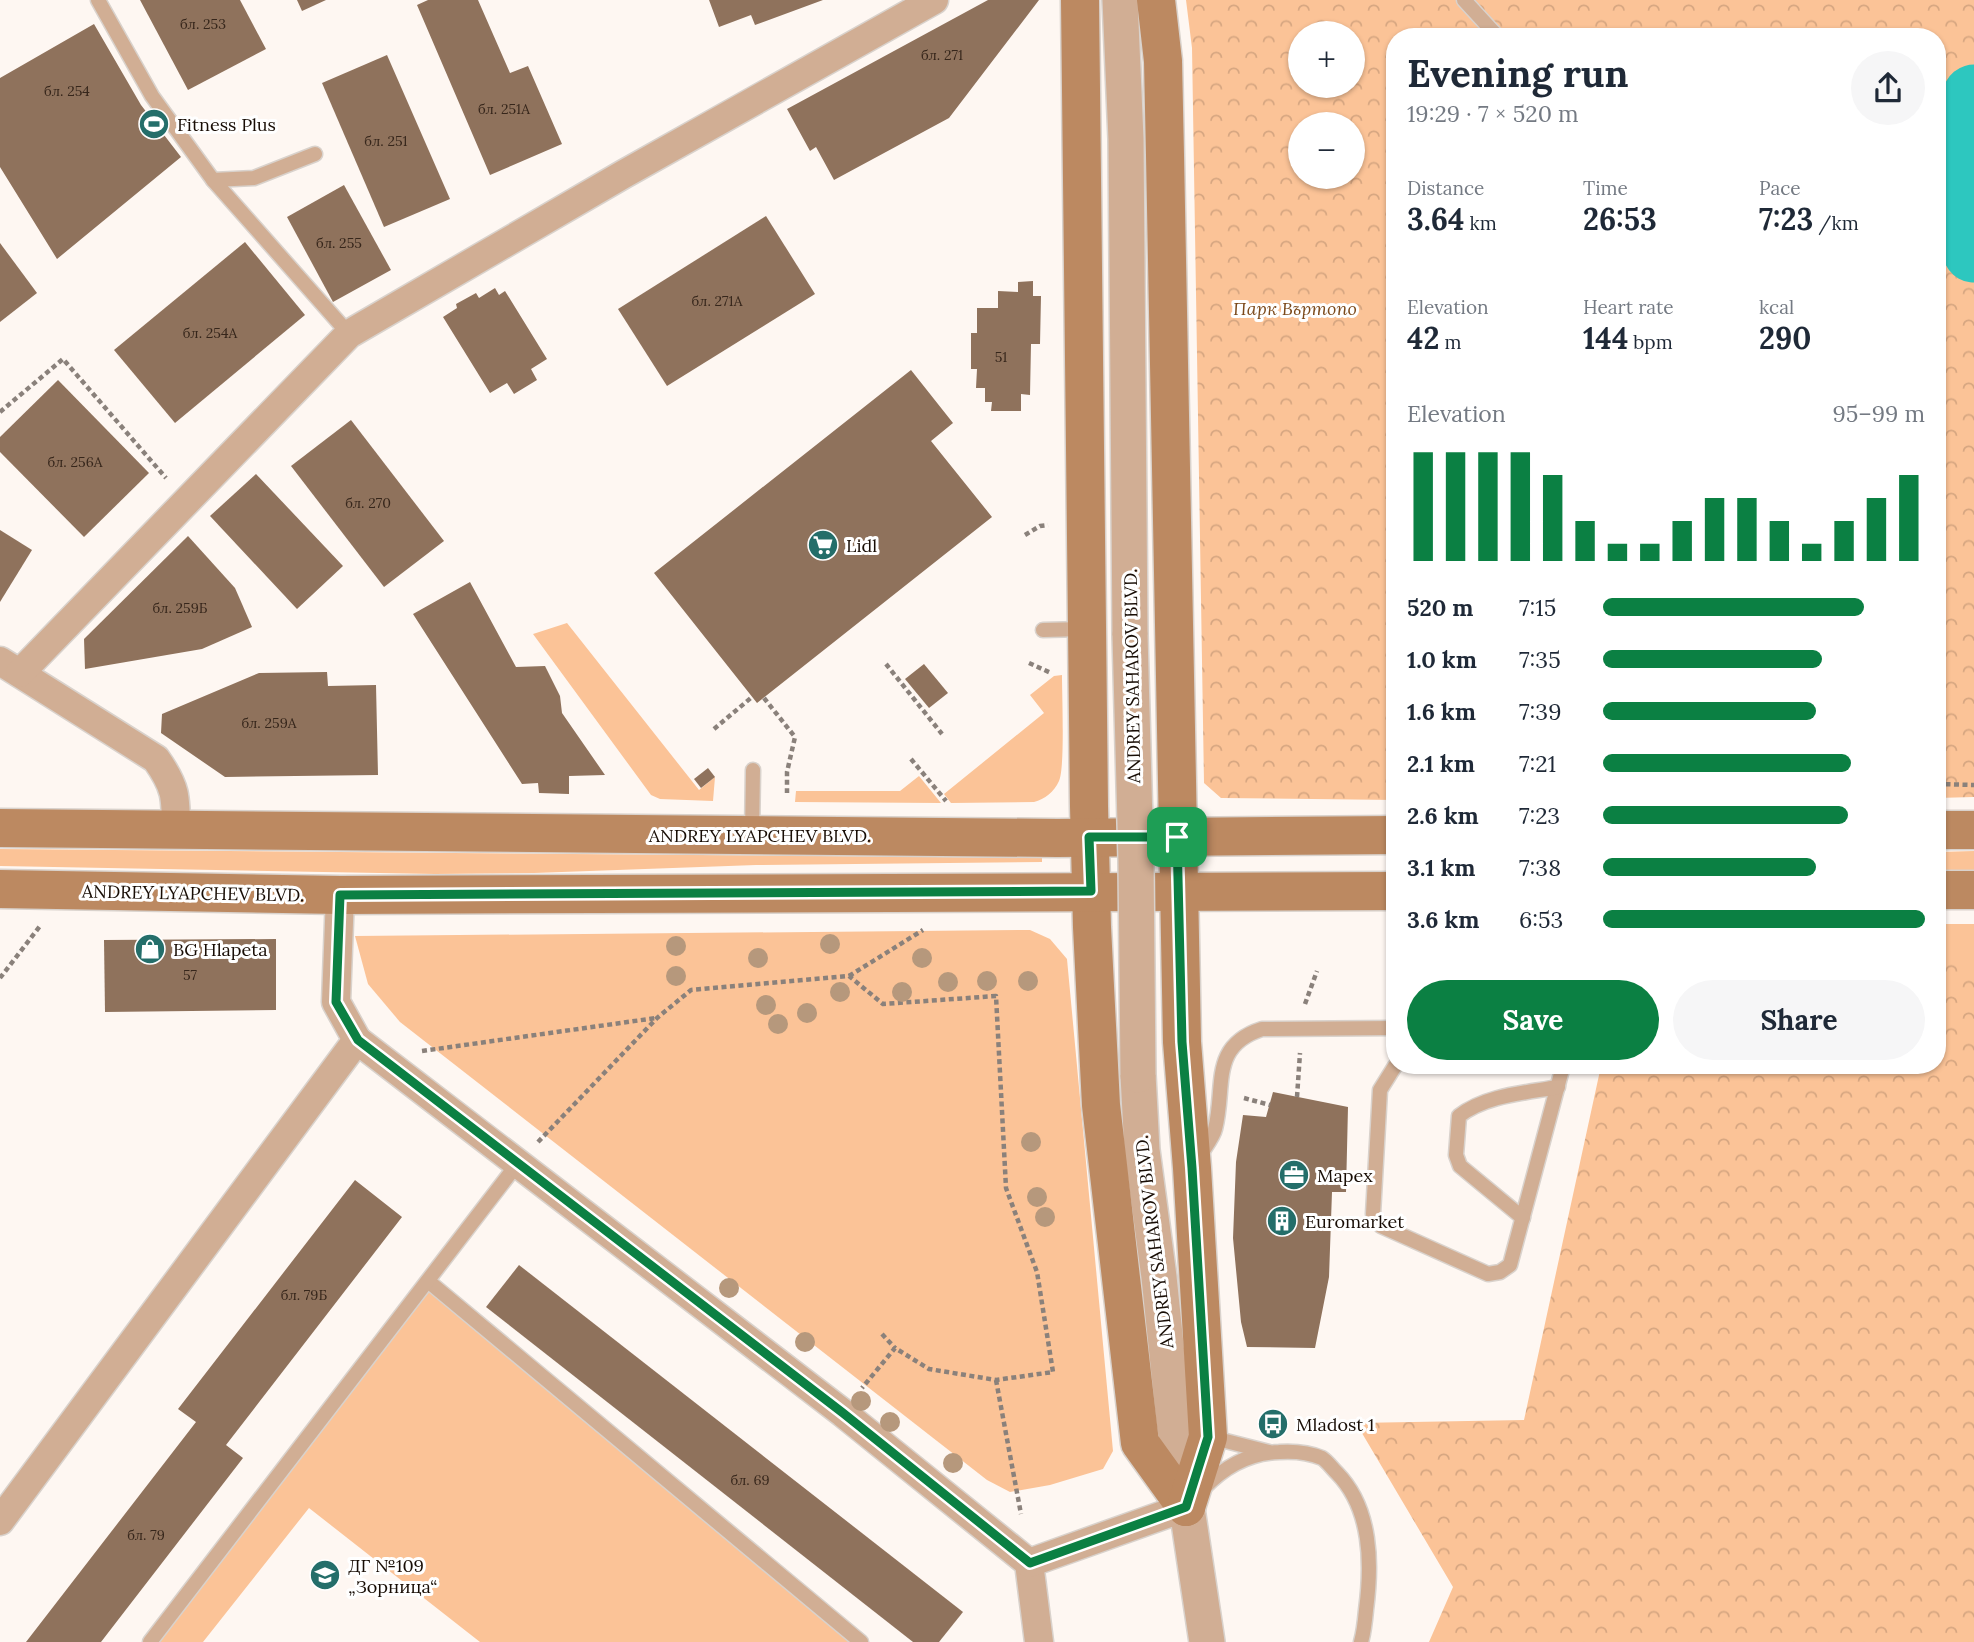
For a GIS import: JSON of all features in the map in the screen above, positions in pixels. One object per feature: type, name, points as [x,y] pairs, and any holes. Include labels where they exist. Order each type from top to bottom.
[{"type":"main road","points":[[1080,0],[1089,837],[1101,1105],[1140,1443],[1186,1507]]},
{"type":"main road","points":[[1156,0],[1164,88],[1182,1042],[1208,1437],[1186,1507]]},
{"type":"main road","name":"ANDREY LYAPCHEV BLVD.","points":[[0,828],[1089,837],[1386,835]]},
{"type":"main road","points":[[1946,830],[1974,830]]},
{"type":"main road","name":"ANDREY LYAPCHEV BLVD.","points":[[0,889],[340,895],[1386,891]]},
{"type":"main road","points":[[1946,890],[1974,890]]},
{"type":"street","points":[[176,831],[176,800],[171,779],[156,759],[10,667],[187,502],[349,334],[934,0]]},
{"type":"street","name":"ANDREY SAHAROV BLVD.","points":[[1120,0],[1126,139],[1130,635],[1138,1075],[1142,1150],[1186,1507],[1207,1642]]},
{"type":"street","points":[[340,895],[336,1002],[358,1040],[843,1413],[1030,1563],[1039,1642]]},
{"type":"street","points":[[0,1521],[358,1040]]},
{"type":"street","points":[[1030,1563],[1186,1507]]},
{"type":"lane","points":[[98,0],[152,96],[214,180],[349,334]]},
{"type":"lane","points":[[1464,0],[1490,28]]},
{"type":"lane","points":[[214,180],[254,178],[315,154]]},
{"type":"lane","points":[[1043,630],[1086,629]]},
{"type":"lane","points":[[752,835],[753,770]]},
{"type":"lane","points":[[1192,1168],[1215,1131],[1221,1077],[1228,1052],[1236,1041],[1262,1029],[1386,1028]]},
{"type":"lane","points":[[1390,1074],[1380,1090],[1373,1214],[1381,1226],[1488,1274],[1500,1272],[1510,1265],[1561,1074]]},
{"type":"lane","points":[[1523,1218],[1460,1167],[1456,1155],[1459,1116],[1471,1107],[1489,1101],[1558,1087]]},
{"type":"lane","points":[[150,1642],[518,1163]]},
{"type":"lane","points":[[428,1281],[860,1642]]},
{"type":"lane","points":[[1208,1437],[1270,1452]]},
{"type":"lane","points":[[1186,1507],[1223,1469],[1242,1459],[1270,1452],[1296,1451],[1324,1459],[1344,1480],[1359,1507],[1368,1541],[1369,1587],[1361,1642]]},
{"type":"path","points":[[0,412],[63,359],[187,502]]},
{"type":"path","points":[[1025,535],[1040,526]]},
{"type":"path","points":[[1030,663],[1049,674]]},
{"type":"path","points":[[886,664],[942,734]]},
{"type":"path","points":[[714,729],[752,696]]},
{"type":"path","points":[[764,698],[795,737],[787,772],[787,793]]},
{"type":"path","points":[[911,760],[953,810]]},
{"type":"path","points":[[1946,784],[1974,785]]},
{"type":"path","points":[[0,978],[41,926]]},
{"type":"path","points":[[518,1163],[657,1018],[691,990],[849,976],[926,928]]},
{"type":"path","points":[[849,976],[883,1004],[996,996],[1006,1188],[1037,1272],[1053,1372],[996,1380],[929,1369],[895,1348],[882,1334]]},
{"type":"path","points":[[380,1057],[657,1018]]},
{"type":"path","points":[[1297,1097],[1301,1060]]},
{"type":"path","points":[[1254,1101],[1270,1105]]},
{"type":"path","points":[[843,1413],[895,1348]]},
{"type":"path","points":[[996,1380],[1030,1563]]},
{"type":"green space","name":"Парк Въртопо","points":[[1186,0],[1974,0],[1974,797],[1946,798],[1946,28],[1386,28],[1386,800],[1221,798],[1204,783],[1192,48]]},
{"type":"green space","points":[[567,623],[699,790],[715,777],[713,801],[660,799],[651,795],[533,634]]},
{"type":"green space","points":[[1062,675],[1061,774],[1052,792],[1034,802],[951,803],[944,794],[1044,713],[1030,695],[1054,676]]},
{"type":"green space","points":[[919,776],[941,803],[795,802],[796,791],[900,791]]},
{"type":"green space","points":[[0,849],[1042,858],[1042,862],[756,865],[435,874],[0,866]]},
{"type":"green space","points":[[1974,851],[1974,871],[1946,871],[1946,852]]},
{"type":"green space","points":[[1946,924],[1974,924],[1974,961],[1946,961]]},
{"type":"green space","points":[[1030,930],[1050,939],[1067,959],[1113,1451],[1103,1469],[1050,1485],[1010,1492],[987,1480],[400,1022],[368,984],[355,936]]},
{"type":"green space","points":[[1946,961],[1974,961],[1974,1642],[1429,1642],[1453,1587],[1356,1423],[1524,1420],[1599,1074],[1946,1074]]},
{"type":"green space","points":[[428,1281],[861,1642],[480,1642],[309,1508],[203,1642],[150,1642]]},
{"type":"building","points":[[140,0],[240,0],[266,49],[188,90]]},
{"type":"building","points":[[297,0],[326,0],[302,11]]},
{"type":"building","points":[[428,0],[478,0],[510,73],[528,66],[562,144],[490,175],[417,5]]},
{"type":"building","points":[[709,0],[823,0],[755,25],[751,15],[719,27]]},
{"type":"building","points":[[988,0],[1039,0],[949,118],[834,180],[816,147],[810,151],[787,109]]},
{"type":"building","points":[[94,24],[141,105],[181,157],[57,259],[0,167],[0,78]]},
{"type":"building","points":[[387,55],[450,199],[384,227],[322,83]]},
{"type":"building","points":[[344,185],[391,270],[333,302],[287,217]]},
{"type":"building","points":[[766,216],[815,294],[667,386],[618,309]]},
{"type":"building","points":[[245,242],[305,315],[175,423],[114,350]]},
{"type":"building","points":[[0,243],[37,293],[0,322]]},
{"type":"building","points":[[1033,281],[1033,296],[1041,296],[1040,344],[1031,344],[1030,395],[1021,394],[1021,411],[991,411],[992,402],[985,402],[985,388],[976,388],[977,369],[971,369],[971,333],[977,333],[977,308],[998,308],[998,291],[1018,292],[1018,282]]},
{"type":"building","points":[[495,288],[499,295],[505,291],[547,359],[531,369],[537,380],[514,394],[507,383],[490,393],[443,317],[457,308],[456,304],[476,293],[479,298]]},
{"type":"building","name":"Lidl","points":[[911,370],[953,423],[931,441],[992,517],[757,703],[654,573]]},
{"type":"building","points":[[58,380],[149,473],[84,537],[0,452],[0,437]]},
{"type":"building","points":[[351,420],[444,541],[384,587],[291,466]]},
{"type":"building","points":[[256,474],[343,566],[297,609],[210,516]]},
{"type":"building","points":[[0,530],[32,550],[0,602]]},
{"type":"building","points":[[188,536],[235,588],[252,627],[202,649],[85,669],[84,639]]},
{"type":"building","points":[[470,582],[516,667],[545,666],[560,696],[562,713],[605,775],[569,776],[569,794],[539,793],[538,783],[522,784],[413,614]]},
{"type":"building","points":[[924,664],[948,693],[929,708],[905,679]]},
{"type":"building","points":[[327,672],[328,686],[376,685],[378,775],[225,777],[161,733],[162,714],[259,673]]},
{"type":"building","points":[[708,768],[715,777],[701,788],[694,779]]},
{"type":"building","points":[[276,939],[276,1010],[105,1012],[104,940]]},
{"type":"building","name":"Euromarket","points":[[1273,1092],[1348,1107],[1346,1192],[1332,1192],[1329,1277],[1315,1348],[1247,1347],[1241,1322],[1233,1238],[1236,1162],[1243,1115],[1266,1117]]},
{"type":"building","points":[[355,1180],[402,1217],[226,1445],[243,1458],[101,1642],[26,1642],[196,1422],[178,1409]]},
{"type":"building","points":[[519,1265],[963,1612],[939,1642],[913,1642],[486,1307]]},
{"type":"waterway","points":[[1974,96],[1963,211],[1974,251]]},
{"type":"place","name":"Fitness Plus","points":[[154,124]]},
{"type":"place","name":"Lidl","points":[[823,545]]},
{"type":"place","name":"BG Hlapeta","points":[[150,949]]},
{"type":"place","name":"Mapex","points":[[1294,1175]]},
{"type":"place","name":"Euromarket","points":[[1282,1221]]},
{"type":"place","name":"Mladost 1","points":[[1273,1424]]},
{"type":"place","name":"ДГ №109 „Зорница“","points":[[325,1575]]},
{"type":"route","points":[[1089,837],[1177,837],[1182,1042],[1208,1437],[1186,1507],[1030,1563],[843,1413],[358,1040],[336,1002],[340,895],[1091,891],[1089,837]]}]
